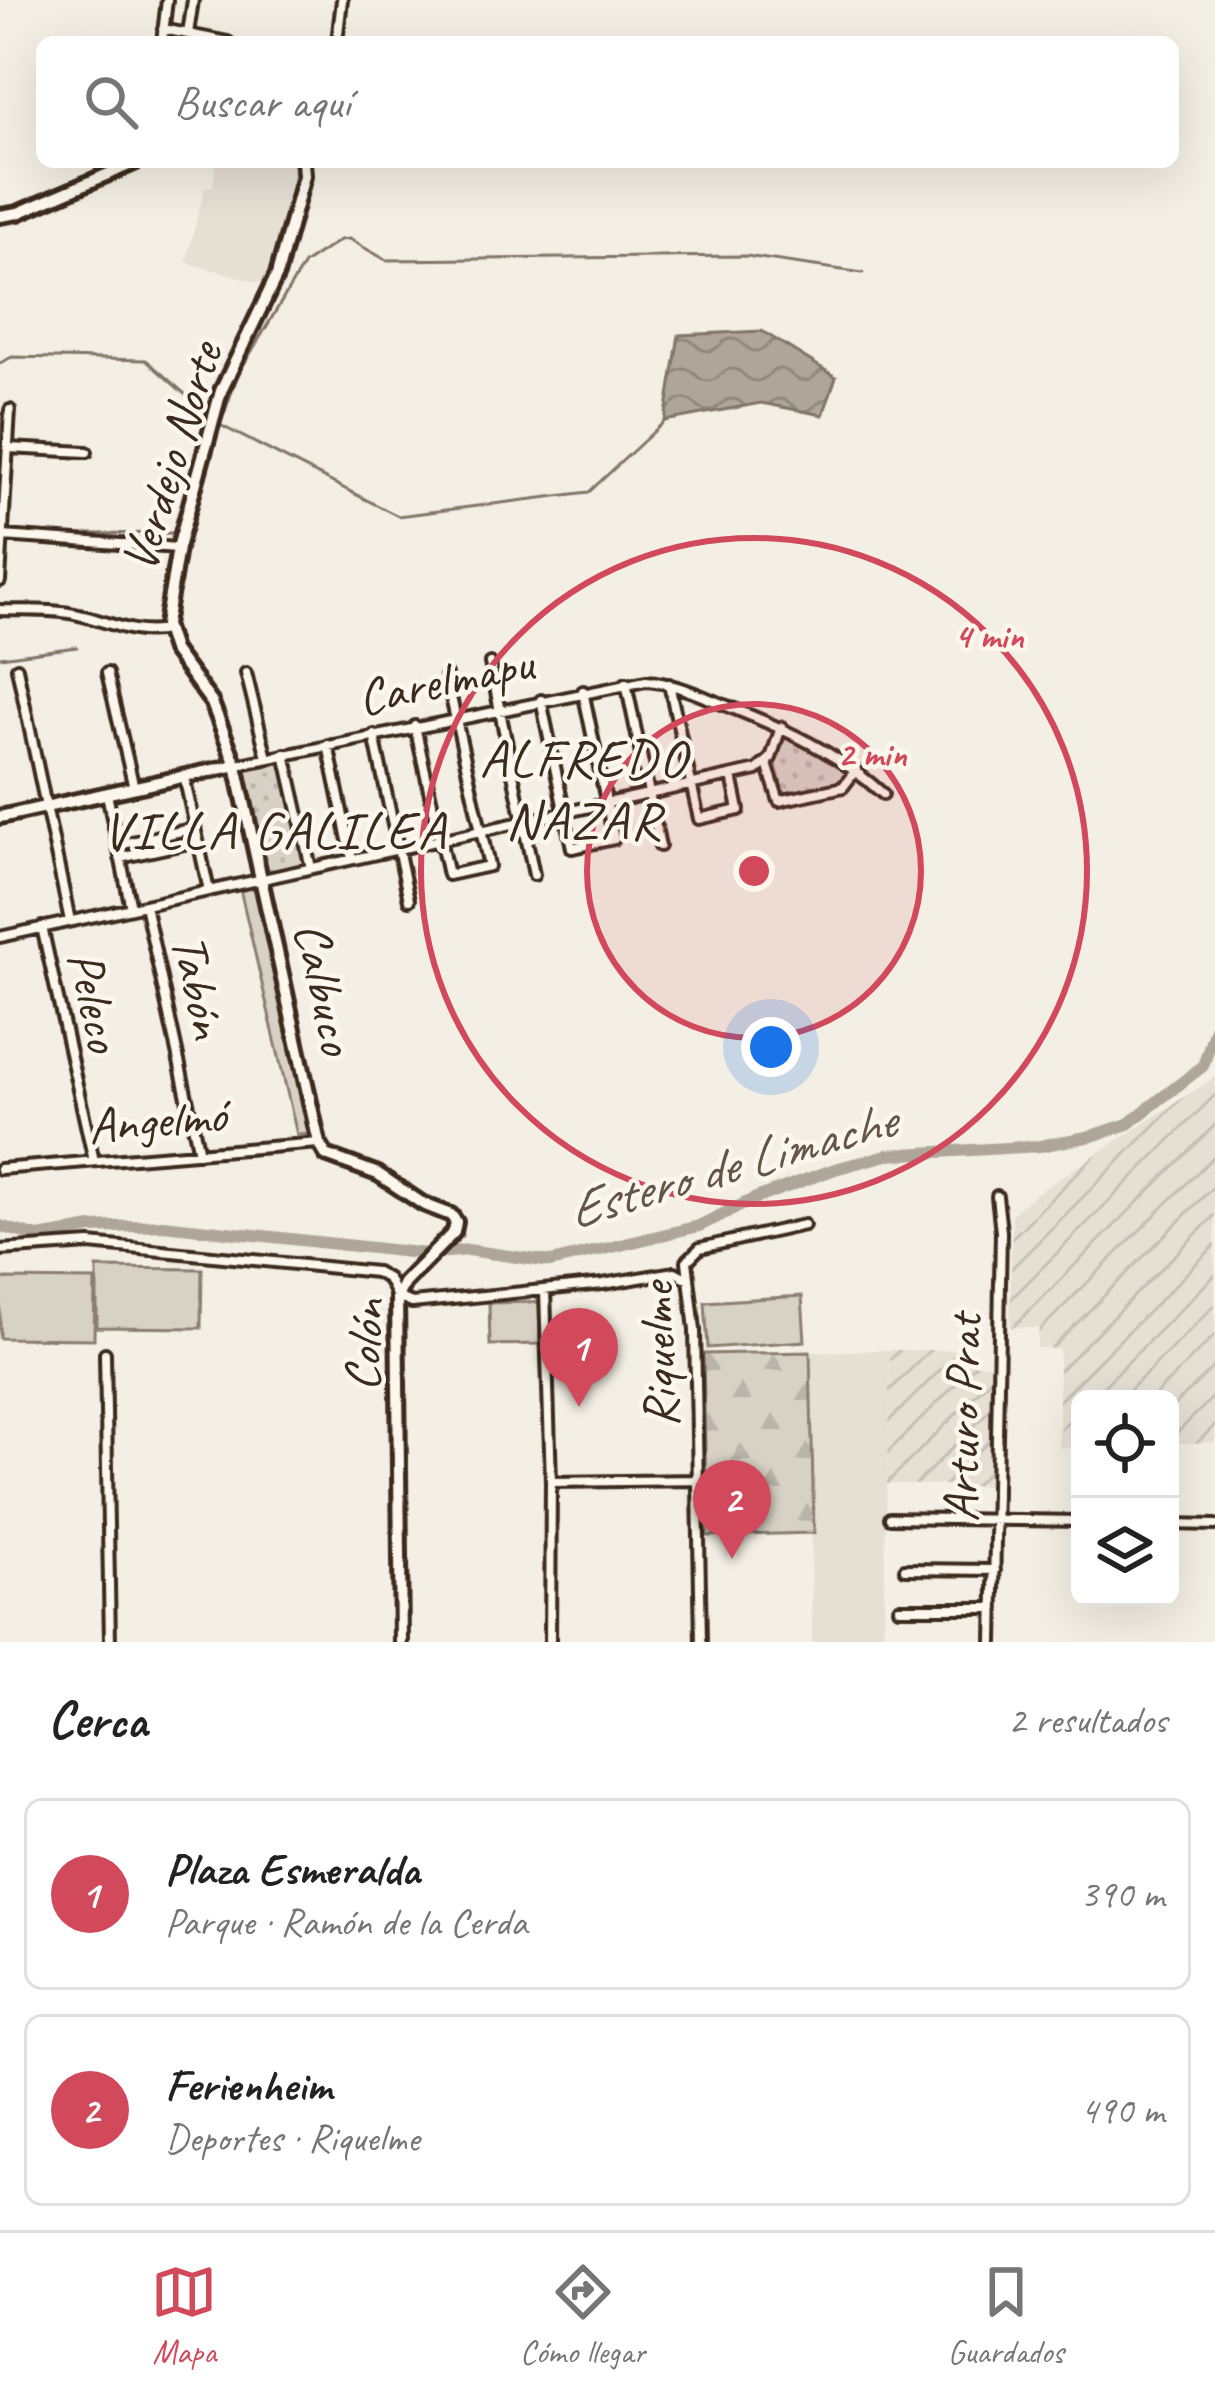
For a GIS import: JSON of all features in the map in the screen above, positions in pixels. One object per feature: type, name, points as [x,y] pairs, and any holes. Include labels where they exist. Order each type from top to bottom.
[{"type":"street","points":[[162,36],[166,0]]},
{"type":"street","points":[[188,34],[193,0]]},
{"type":"street","points":[[338,36],[342,0]]},
{"type":"street","points":[[163,29],[198,36]]},
{"type":"street","points":[[0,216],[18,213],[122,168]]},
{"type":"street","name":"Verdejo Norte","points":[[236,765],[212,703],[173,650],[166,630],[178,548],[221,391],[277,275],[303,168]]},
{"type":"street","points":[[0,581],[8,448],[5,424],[10,410]]},
{"type":"street","points":[[8,448],[87,452]]},
{"type":"street","points":[[3,536],[178,548]]},
{"type":"street","points":[[0,610],[79,615],[137,631],[166,630]]},
{"type":"street","points":[[490,663],[534,875]]},
{"type":"street","points":[[16,668],[70,921]]},
{"type":"street","points":[[107,673],[134,788]]},
{"type":"street","points":[[246,673],[267,758]]},
{"type":"street","points":[[415,726],[448,875],[489,866],[446,675]]},
{"type":"street","points":[[626,683],[660,846]]},
{"type":"street","name":"Carelmapu","points":[[0,817],[626,683],[669,684],[782,727],[856,770],[883,794]]},
{"type":"street","points":[[669,684],[698,819],[740,810],[732,776]]},
{"type":"street","points":[[541,700],[572,848],[614,839],[583,691]]},
{"type":"street","points":[[782,727],[767,764],[779,801],[843,787],[856,770]]},
{"type":"street","points":[[374,735],[409,900]]},
{"type":"street","points":[[328,745],[352,859]]},
{"type":"street","points":[[285,754],[311,868]]},
{"type":"street","points":[[0,937],[732,776],[767,764]]},
{"type":"street","name":"Calbuco","points":[[236,765],[323,1149]]},
{"type":"street","points":[[184,776],[209,891]]},
{"type":"street","points":[[107,794],[131,908]]},
{"type":"street","points":[[118,845],[195,827]]},
{"type":"street","points":[[120,858],[198,841]]},
{"type":"street","name":"Tabón","points":[[145,905],[199,1153]]},
{"type":"street","name":"Peleco","points":[[42,927],[94,1161]]},
{"type":"street","name":"Angelmó","points":[[0,1169],[199,1153],[323,1149]]},
{"type":"street","name":"Colón","points":[[323,1149],[455,1220],[454,1232],[404,1283],[397,1297],[401,1642]]},
{"type":"street","name":"Arturo Prat","points":[[994,1642],[1001,1232],[997,1196]]},
{"type":"street","name":"Riquelme","points":[[701,1642],[695,1330],[687,1261],[696,1250],[804,1225]]},
{"type":"street","points":[[0,1250],[107,1245],[376,1272],[392,1283],[397,1297],[412,1303],[675,1272],[688,1279]]},
{"type":"street","points":[[545,1290],[550,1642]]},
{"type":"street","points":[[105,1353],[110,1642]]},
{"type":"street","points":[[551,1482],[699,1480]]},
{"type":"street","points":[[890,1519],[1071,1521]]},
{"type":"street","points":[[1179,1523],[1215,1525]]},
{"type":"street","points":[[904,1569],[995,1570]]},
{"type":"street","points":[[898,1607],[994,1608]]},
{"type":"shaded area","points":[[215,168],[298,168],[299,185],[268,285],[186,262],[205,187],[213,186]]},
{"type":"shaded area","points":[[1215,1077],[1215,1442],[1179,1444],[1179,1390],[1071,1390],[1071,1447],[1059,1448],[1059,1349],[1037,1348],[1039,1328],[1010,1327],[1012,1214]]},
{"type":"shaded area","points":[[890,1350],[883,1642],[812,1642],[810,1352]]},
{"type":"shaded area","points":[[890,1350],[971,1350],[972,1364],[993,1364],[991,1486],[887,1484]]},
{"type":"green space","points":[[790,734],[852,772],[843,784],[791,795],[783,791],[775,763],[783,738]]},
{"type":"green space","points":[[284,759],[308,864],[266,873],[242,769]]},
{"type":"green space","points":[[258,886],[312,1134],[297,1135],[240,889]]},
{"type":"green space","points":[[97,1268],[202,1269],[201,1328],[97,1327]]},
{"type":"green space","points":[[0,1279],[95,1280],[94,1339],[0,1338]]},
{"type":"green space","points":[[802,1296],[805,1341],[708,1348],[705,1302]]},
{"type":"green space","points":[[539,1302],[540,1344],[490,1345],[489,1303]]},
{"type":"green space","points":[[810,1352],[814,1533],[707,1536],[703,1354]]},
{"type":"water","points":[[762,331],[836,377],[823,415],[761,403],[665,421],[679,335]]},
{"type":"waterway","points":[[207,463],[238,374],[304,264],[340,240],[349,239],[386,260],[746,256],[863,273]]},
{"type":"waterway","points":[[0,363],[12,357],[146,360],[210,416]]},
{"type":"waterway","points":[[222,426],[398,516],[589,492],[665,421]]},
{"type":"waterway","points":[[87,534],[176,533]]},
{"type":"waterway","points":[[0,657],[77,647]]},
{"type":"waterway","name":"Estero de Limache","points":[[438,1253],[468,1250],[551,1262],[699,1226],[756,1198],[887,1155],[1040,1146],[1092,1136],[1128,1124],[1203,1066],[1215,1028]]},
{"type":"waterway","name":"Estero de Limache","points":[[0,1226],[38,1237],[92,1228],[163,1225],[427,1254]]},
{"type":"place","name":"Plaza Esmeralda","points":[[579,1407]]},
{"type":"place","name":"Ferienheim","points":[[732,1559]]},
{"type":"district","name":"ALFREDO NAZAR","points":[[584,789]]},
{"type":"district","name":"VILLA GALILEA","points":[[275,830]]}]
